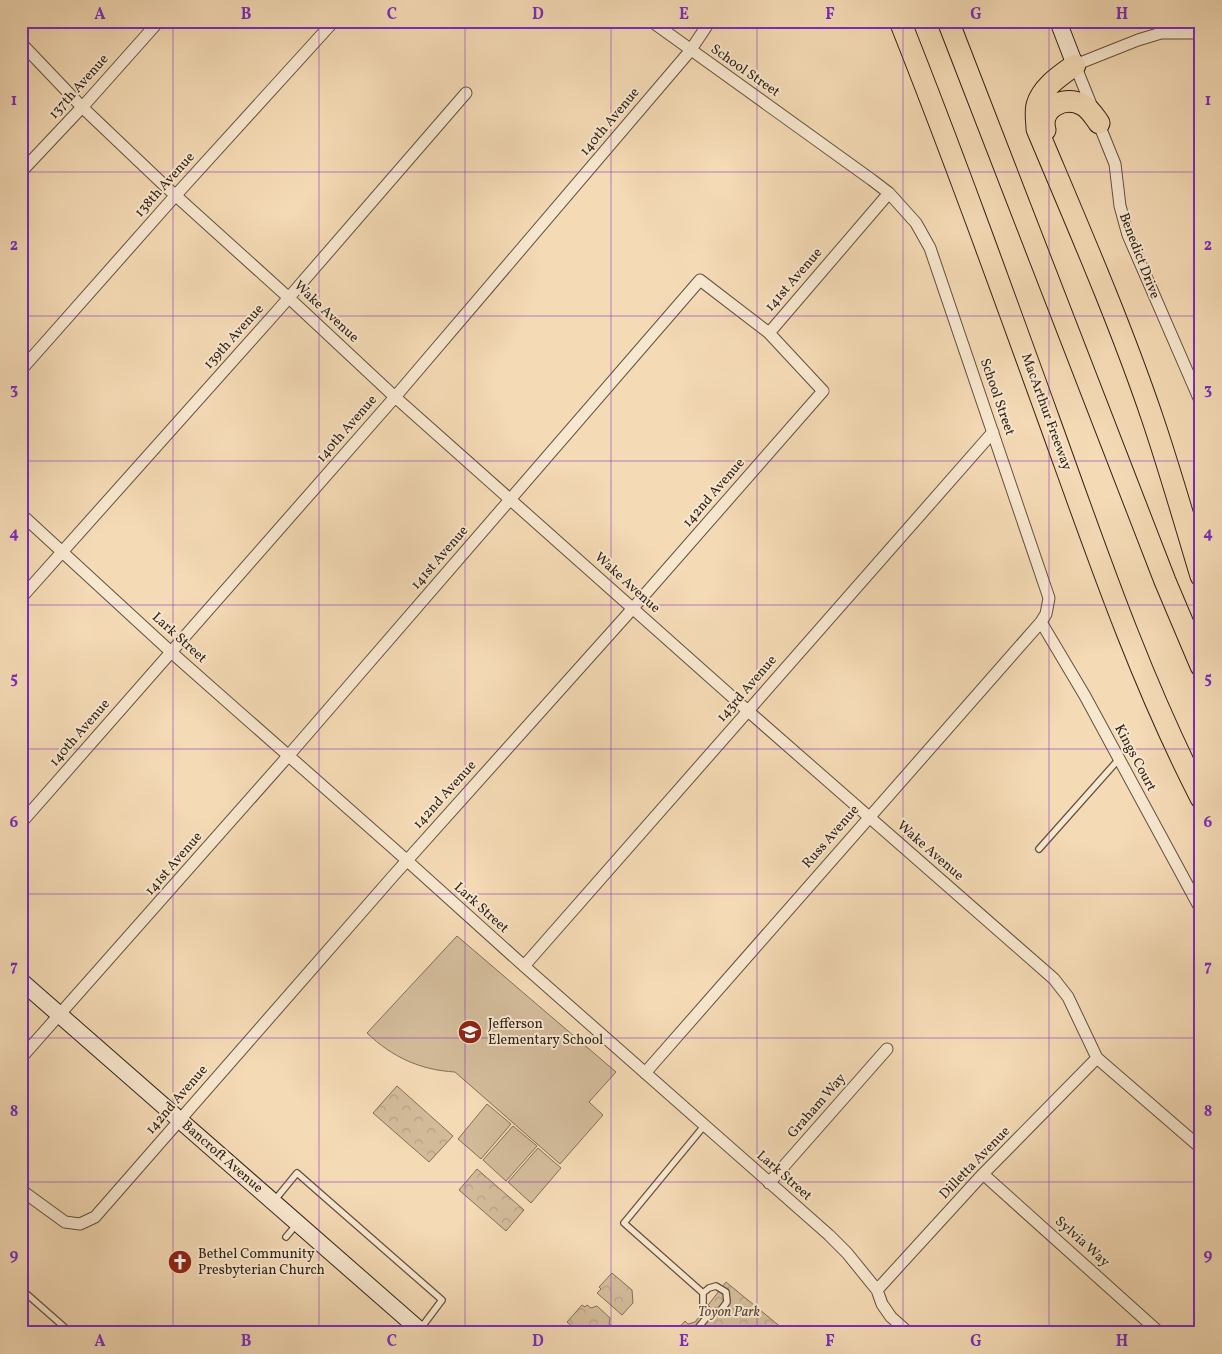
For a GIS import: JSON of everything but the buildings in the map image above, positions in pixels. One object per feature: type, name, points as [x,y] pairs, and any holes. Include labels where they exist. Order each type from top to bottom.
[{"type":"highway","name":"MacArthur Freeway","points":[[900,21],[942,126],[1114,600],[1162,719],[1201,798]]},
{"type":"highway","points":[[948,21],[1165,581],[1201,666]]},
{"type":"highway","points":[[1075,65],[1051,84],[1043,94],[1037,105],[1037,130],[1126,345],[1174,484],[1201,576]]},
{"type":"highway","points":[[1067,200],[1044,127],[1044,118],[1049,109],[1056,104],[1068,101],[1082,105],[1099,122]]},
{"type":"main road","name":"Benedict Drive","points":[[1058,21],[1075,65]]},
{"type":"main road","name":"Bancroft Avenue","points":[[21,982],[421,1331]]},
{"type":"street","name":"137th Avenue","points":[[21,172],[159,21]]},
{"type":"street","name":"138th Avenue","points":[[21,370],[175,196],[334,21]]},
{"type":"street","name":"School Street","points":[[650,21],[872,180],[888,193],[916,223],[930,248],[1047,589],[1049,607],[1041,622]]},
{"type":"street","name":"140th Avenue","points":[[21,823],[395,397],[690,51],[710,21]]},
{"type":"street","points":[[1075,65],[1161,33],[1201,33]]},
{"type":"street","name":"Wake Avenue","points":[[21,44],[82,107],[175,196],[289,298],[395,397],[748,711],[1054,979],[1068,997],[1097,1058],[1201,1148]]},
{"type":"street","name":"Benedict Drive","points":[[1075,65],[1115,164],[1120,206],[1128,235],[1201,403]]},
{"type":"street","name":"139th Avenue","points":[[21,598],[289,298],[466,93]]},
{"type":"street","name":"141st Avenue","points":[[21,1058],[289,755],[700,280],[768,333],[888,193]]},
{"type":"street","name":"142nd Avenue","points":[[21,1190],[64,1222],[80,1224],[95,1217],[407,860],[824,391],[768,333]]},
{"type":"street","name":"143rd Avenue","points":[[524,966],[993,432]]},
{"type":"street","name":"Lark Street","points":[[21,514],[171,652],[848,1253],[877,1290],[882,1304],[891,1317],[908,1333]]},
{"type":"street","name":"Kings Court","points":[[1041,622],[1078,684],[1201,910]]},
{"type":"street","name":"Russ Avenue","points":[[645,1073],[1041,622]]},
{"type":"street","name":"Graham Way","points":[[769,1183],[886,1049]]},
{"type":"street","name":"Dilletta Avenue","points":[[877,1290],[983,1174],[1097,1058]]},
{"type":"street","name":"Sylvia Way","points":[[983,1174],[1160,1333]]},
{"type":"lane","points":[[1039,849],[1119,758]]},
{"type":"lane","points":[[704,1126],[624,1223],[703,1293],[703,1305],[710,1313]]},
{"type":"lane","points":[[273,1202],[297,1173],[442,1300],[421,1331]]},
{"type":"lane","points":[[286,1236],[298,1223]]},
{"type":"lane","points":[[694,1333],[710,1313],[721,1310],[727,1302],[726,1292],[716,1286],[709,1288],[703,1293]]},
{"type":"lane","points":[[21,1289],[71,1333]]},
{"type":"green space","points":[[457,936],[616,1072],[589,1102],[603,1115],[560,1164],[455,1072],[442,1071],[407,1061],[386,1049],[367,1033]]},
{"type":"green space","points":[[397,1086],[453,1136],[429,1162],[373,1113]]},
{"type":"green space","points":[[487,1104],[511,1124],[481,1159],[458,1139]]},
{"type":"green space","points":[[513,1126],[537,1146],[506,1181],[483,1160]]},
{"type":"green space","points":[[538,1148],[561,1168],[531,1203],[508,1182]]},
{"type":"green space","points":[[477,1169],[524,1210],[506,1231],[459,1190]]},
{"type":"green space","points":[[612,1273],[632,1290],[633,1303],[622,1315],[597,1293],[601,1289],[599,1287]]},
{"type":"green space","name":"Toyon Park","points":[[726,1282],[788,1333],[677,1333],[676,1331],[685,1321],[688,1324],[695,1322]]},
{"type":"green space","points":[[582,1305],[585,1307],[587,1305],[591,1308],[597,1306],[610,1318],[609,1324],[612,1326],[609,1330],[612,1333],[580,1333],[567,1322]]},
{"type":"place","name":"Jefferson Elementary School","points":[[470,1032]]},
{"type":"place","name":"Bethel Community Presbyterian Church","points":[[180,1262]]}]
